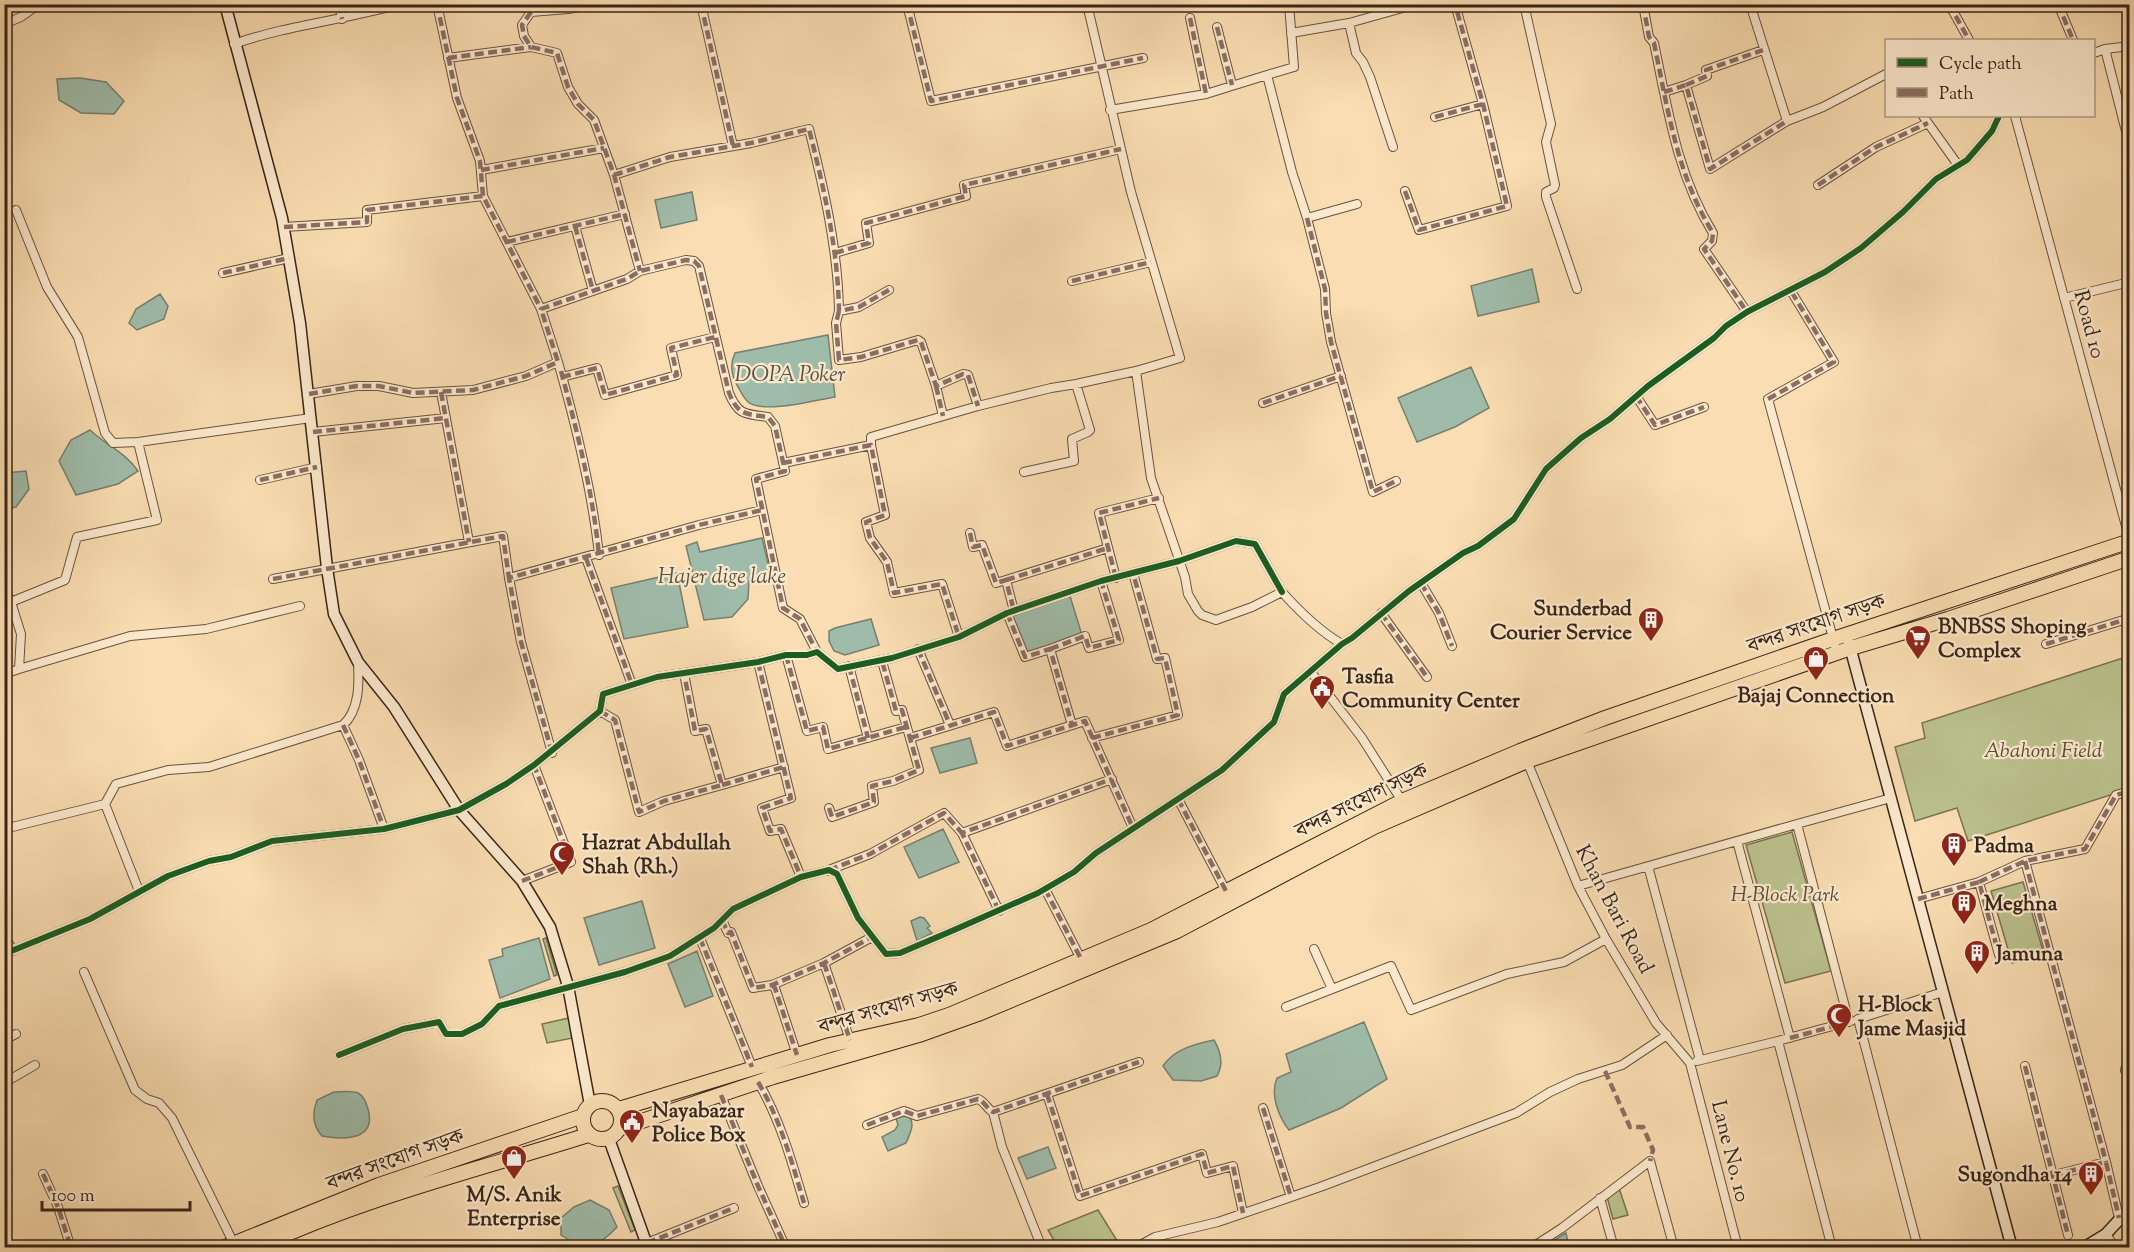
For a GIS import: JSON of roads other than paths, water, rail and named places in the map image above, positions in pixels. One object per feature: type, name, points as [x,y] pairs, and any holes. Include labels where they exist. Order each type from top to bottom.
[{"type":"highway","name":"বন্দর সংযোগ সড়ক","points":[[619,1109],[797,1054],[919,1025],[949,1015],[1151,930],[1227,893],[1402,801],[1520,751],[1605,718],[1847,634],[2130,541]]},
{"type":"highway","name":"বন্দর সংযোগ সড়ক","points":[[621,1128],[816,1063],[952,1024],[1177,931],[1374,827],[1527,761],[1844,650],[1948,619],[2130,558]]},
{"type":"highway","points":[[602,1101],[614,1104],[619,1109],[621,1128],[609,1139],[600,1140],[588,1135],[585,1129],[587,1110],[602,1101]]},
{"type":"highway","name":"বন্দর সংযোগ সড়ক","points":[[231,1246],[379,1185],[587,1110]]},
{"type":"highway","name":"বন্দর সংযোগ সড়ক","points":[[256,1248],[306,1225],[377,1200],[588,1135]]},
{"type":"street","points":[[4,24],[21,17],[39,4]]},
{"type":"street","points":[[225,4],[284,226],[300,323],[334,614],[358,662],[394,707],[459,810],[522,881],[550,927],[568,986],[587,1110]]},
{"type":"street","points":[[339,4],[342,19]]},
{"type":"street","points":[[234,44],[400,4]]},
{"type":"street","points":[[437,4],[457,98],[480,161],[483,196],[541,309],[558,362],[573,415],[595,521],[599,555]]},
{"type":"street","points":[[531,47],[522,25],[530,8],[568,9],[596,4]]},
{"type":"street","points":[[701,4],[734,146]]},
{"type":"street","points":[[907,4],[931,101],[1143,58]]},
{"type":"street","points":[[959,637],[942,584],[894,594],[886,562],[870,538],[866,522],[885,515],[871,437],[978,406],[1136,371],[1180,358],[1151,262],[1110,110],[1087,6],[1107,4]]},
{"type":"street","points":[[1110,110],[1206,94],[1294,67],[1289,4]]},
{"type":"street","points":[[1291,33],[1349,23],[1417,4]]},
{"type":"street","points":[[1406,191],[1419,230],[1507,206],[1483,104],[1455,4]]},
{"type":"street","points":[[1524,4],[1550,119],[1546,142],[1555,185],[1546,192],[1546,197],[1577,289]]},
{"type":"street","points":[[1643,4],[1679,157],[1702,216],[1713,233],[1712,241],[1704,249],[1747,312]]},
{"type":"street","points":[[1750,4],[1787,121]]},
{"type":"street","points":[[1949,4],[1968,39]]},
{"type":"street","points":[[2058,4],[2073,39]]},
{"type":"street","points":[[1190,18],[1206,94]]},
{"type":"street","points":[[1349,23],[1356,53],[1370,77],[1393,147]]},
{"type":"street","points":[[1217,27],[1232,85]]},
{"type":"street","points":[[2095,53],[2130,46]]},
{"type":"street","points":[[448,58],[531,47],[557,53],[568,87],[578,104],[594,120],[614,175],[640,271]]},
{"type":"street","points":[[2105,49],[2130,147]]},
{"type":"street","points":[[1664,92],[1707,76],[1706,70],[1763,50]]},
{"type":"street","points":[[1267,75],[1292,172],[1308,218],[1325,289],[1330,342],[1373,492],[1396,481]]},
{"type":"street","points":[[1686,85],[1710,169],[1787,121],[1823,107],[1885,75]]},
{"type":"street","points":[[1435,117],[1483,104]]},
{"type":"street","points":[[1924,117],[1958,165]]},
{"type":"street","points":[[829,870],[837,874],[858,918],[886,954],[900,953],[999,911],[1074,872],[1133,828],[1222,770],[1274,722],[1284,693],[1342,644],[1421,583],[1463,553],[1478,546],[1514,519],[1546,469],[1581,438],[1610,419],[1635,396],[1714,338],[1726,326],[1747,312],[1825,272],[1861,248],[1903,212],[1936,179],[1967,160],[1992,132],[1999,117]]},
{"type":"street","name":"Road 10","points":[[2015,117],[2130,541]]},
{"type":"street","points":[[1818,185],[1876,147],[1928,123]]},
{"type":"street","points":[[614,175],[670,157],[734,146],[809,129],[828,205],[835,253],[840,312],[836,323],[839,360],[861,357],[918,340],[921,342],[936,386],[943,416]]},
{"type":"street","points":[[481,170],[604,148]]},
{"type":"street","points":[[835,253],[869,243],[866,223],[966,196],[964,185],[1121,149]]},
{"type":"street","points":[[284,226],[367,222],[367,210],[483,196]]},
{"type":"street","points":[[1308,218],[1357,204]]},
{"type":"street","points":[[16,210],[47,287],[78,337],[105,433],[113,443],[138,442],[311,418]]},
{"type":"street","points":[[507,242],[625,214]]},
{"type":"street","points":[[575,226],[593,291]]},
{"type":"street","points":[[223,273],[289,258]]},
{"type":"street","points":[[541,309],[627,279],[640,271],[686,260],[694,261],[699,266],[729,393],[734,404],[742,413],[768,417],[775,426],[785,471],[756,479],[783,608],[800,619],[818,652],[838,669],[882,661],[959,637],[1010,612],[1101,581],[1179,561],[1236,541],[1255,544],[1282,592],[1313,623],[1342,644]]},
{"type":"street","points":[[1072,281],[1151,262]]},
{"type":"street","points":[[2064,298],[2130,282]]},
{"type":"street","points":[[840,312],[859,307],[889,290]]},
{"type":"street","points":[[1791,291],[1834,362],[1768,399],[1833,639],[1844,650],[1891,798],[2013,1248]]},
{"type":"street","points":[[562,377],[597,368],[605,395],[676,375],[671,348],[715,337]]},
{"type":"street","points":[[309,394],[357,386],[380,386],[413,393],[474,390],[526,376],[558,362]]},
{"type":"street","points":[[1136,371],[1151,478],[1185,577],[1188,594],[1198,611],[1216,620],[1252,607],[1282,592]]},
{"type":"street","points":[[936,386],[963,374],[968,375],[978,406]]},
{"type":"street","points":[[1263,403],[1341,376]]},
{"type":"street","points":[[1024,472],[1074,461],[1072,439],[1090,429],[1077,384]]},
{"type":"street","points":[[441,392],[469,542]]},
{"type":"street","points":[[1635,396],[1655,425],[1704,407]]},
{"type":"street","points":[[313,432],[446,418]]},
{"type":"street","points":[[11,602],[65,580],[77,537],[157,520],[138,442]]},
{"type":"street","points":[[783,463],[871,445]]},
{"type":"street","points":[[260,480],[317,467]]},
{"type":"street","points":[[1116,578],[1098,513],[1159,498]]},
{"type":"street","points":[[509,578],[599,555],[699,525],[762,510]]},
{"type":"street","points":[[970,533],[974,547],[982,545],[996,583],[1108,548]]},
{"type":"street","points":[[273,579],[503,536],[521,642],[552,753]]},
{"type":"street","points":[[586,558],[632,685]]},
{"type":"street","points":[[1092,738],[1178,715],[1165,658],[1157,659],[1133,573]]},
{"type":"street","points":[[1006,580],[1010,612],[1025,657],[1085,636],[1089,648],[1119,640],[1101,581]]},
{"type":"street","points":[[1421,583],[1439,613],[1452,646]]},
{"type":"street","points":[[4,588],[21,634],[19,669]]},
{"type":"street","points":[[4,674],[130,636],[206,629],[300,606]]},
{"type":"street","points":[[1381,614],[1428,677]]},
{"type":"street","points":[[2046,644],[2130,618]]},
{"type":"street","points":[[1844,650],[1847,634]]},
{"type":"street","points":[[1050,649],[1072,725]]},
{"type":"street","points":[[918,650],[950,725]]},
{"type":"street","points":[[4,935],[9,953],[90,919],[139,891],[188,868],[231,857],[272,841],[384,829],[459,810],[506,784],[552,753],[600,711],[603,694],[657,677],[758,662],[786,655],[807,655],[818,652]]},
{"type":"street","points":[[786,655],[807,731],[823,727],[828,749],[906,727]]},
{"type":"street","points":[[829,808],[832,817],[874,802],[872,786],[893,781],[919,770],[902,710],[896,711],[882,661]]},
{"type":"street","points":[[4,829],[105,804],[116,784],[168,770],[209,767],[343,725],[350,718],[359,687],[358,662]]},
{"type":"street","points":[[758,662],[792,798],[762,808],[770,831],[781,829],[801,877]]},
{"type":"street","points":[[849,666],[868,738]]},
{"type":"street","points":[[1311,672],[1362,738],[1402,801]]},
{"type":"street","points":[[684,673],[695,731],[706,729],[722,785]]},
{"type":"street","points":[[600,711],[615,720],[639,812],[664,801],[784,767]]},
{"type":"street","points":[[910,738],[994,712],[1007,747],[1085,721],[1133,828]]},
{"type":"street","points":[[343,725],[359,760],[384,829]]},
{"type":"street","name":"Khan Bari Road","points":[[1527,761],[1578,886],[1606,939],[1656,1023],[1690,1063]]},
{"type":"street","points":[[522,881],[571,862],[534,765]]},
{"type":"street","points":[[962,833],[1112,779]]},
{"type":"street","points":[[1918,899],[1979,882],[2025,861],[2085,849],[2116,795],[2130,791]]},
{"type":"street","points":[[1578,886],[1891,798]]},
{"type":"street","points":[[1178,799],[1227,893]]},
{"type":"street","points":[[105,804],[139,891]]},
{"type":"street","points":[[339,1055],[404,1029],[439,1022],[446,1034],[462,1034],[482,1024],[499,1006],[625,972],[670,956],[700,938],[733,909],[801,877],[829,870],[870,854],[944,813],[962,833],[999,911]]},
{"type":"street","points":[[1797,824],[1918,1248]]},
{"type":"street","points":[[1737,841],[1790,1038]]},
{"type":"street","points":[[2025,861],[2119,1218]]},
{"type":"street","points":[[1648,866],[1700,1060]]},
{"type":"street","points":[[1979,882],[1999,955]]},
{"type":"street","points":[[1045,888],[1081,959]]},
{"type":"street","points":[[722,920],[728,933],[731,932],[753,988],[772,985],[824,963],[872,937]]},
{"type":"street","points":[[700,938],[752,1067]]},
{"type":"street","points":[[1286,1007],[1391,966],[1411,1010],[1507,974],[1564,962],[1606,939]]},
{"type":"street","points":[[1314,949],[1332,989]]},
{"type":"street","points":[[824,963],[850,1040]]},
{"type":"street","points":[[84,972],[135,1090],[147,1099],[159,1103],[172,1118],[231,1246]]},
{"type":"street","points":[[772,985],[797,1054]]},
{"type":"street","points":[[1690,1063],[1790,1038],[1943,992]]},
{"type":"street","points":[[4,1040],[16,1034]]},
{"type":"street","points":[[1135,1248],[1155,1237],[1218,1222],[1291,1197],[1516,1113],[1550,1092],[1578,1079],[1622,1065],[1666,1035]]},
{"type":"street","points":[[1778,1041],[1832,1248]]},
{"type":"street","points":[[2130,1054],[2125,1070],[2130,1072]]},
{"type":"street","points":[[867,1125],[904,1111],[917,1116],[978,1099],[993,1112],[1139,1062]]},
{"type":"street","name":"Lane No. 10","points":[[1690,1063],[1738,1248]]},
{"type":"street","points":[[4,1083],[35,1065]]},
{"type":"street","points":[[2025,1066],[2068,1235]]},
{"type":"street","points":[[758,1082],[766,1095],[791,1160],[804,1203]]},
{"type":"street","points":[[1047,1094],[1080,1196],[1202,1154],[1207,1173],[1233,1166],[1243,1213]]},
{"type":"street","points":[[721,1095],[786,1248]]},
{"type":"street","points":[[1263,1108],[1291,1197]]},
{"type":"street","points":[[993,1112],[1002,1147],[1042,1248]]},
{"type":"street","points":[[609,1139],[648,1245],[734,1208]]},
{"type":"street","points":[[1531,1248],[1562,1228],[1650,1161],[1674,1248]]},
{"type":"street","points":[[2054,1175],[2106,1162]]},
{"type":"street","points":[[43,1174],[58,1207],[71,1248]]},
{"type":"street","points":[[1600,1198],[1614,1248]]},
{"type":"street","points":[[2083,1248],[2106,1234],[2130,1208]]},
{"type":"street","points":[[2106,1234],[2115,1248]]},
{"type":"water","points":[[80,78],[106,82],[124,101],[114,114],[81,113],[59,100],[57,79]]},
{"type":"water","points":[[692,192],[697,220],[661,228],[655,200]]},
{"type":"water","points":[[1532,269],[1539,302],[1478,316],[1471,286]]},
{"type":"water","points":[[160,294],[168,306],[164,319],[137,330],[129,323],[136,309]]},
{"type":"water","name":"DOPA Poker","points":[[828,335],[835,397],[776,407],[754,405],[747,401],[732,373],[735,353]]},
{"type":"water","points":[[1471,367],[1489,408],[1455,427],[1417,442],[1398,398]]},
{"type":"water","points":[[90,430],[122,454],[138,471],[118,484],[76,495],[59,461],[71,440]]},
{"type":"water","points":[[26,471],[29,489],[16,507],[5,509],[5,473]]},
{"type":"water","name":"Hajer dige lake","points":[[762,538],[771,576],[749,581],[748,599],[732,617],[704,620],[686,546],[697,542],[700,552]]},
{"type":"water","name":"Hajer dige lake","points":[[677,573],[688,627],[624,639],[611,588]]},
{"type":"water","points":[[1070,596],[1082,635],[1027,654],[1012,616]]},
{"type":"water","points":[[871,619],[879,645],[845,655],[834,651],[829,641],[829,631]]},
{"type":"water","points":[[970,738],[977,763],[940,773],[931,748]]},
{"type":"water","points":[[943,829],[959,862],[919,878],[904,847]]},
{"type":"water","points":[[642,901],[655,948],[599,965],[584,918]]},
{"type":"water","points":[[920,917],[924,918],[930,926],[927,928],[932,933],[917,941],[911,921]]},
{"type":"water","points":[[539,938],[550,979],[500,998],[489,960],[503,956],[502,949]]},
{"type":"water","points":[[697,951],[713,996],[685,1007],[668,964]]},
{"type":"water","points":[[1364,1022],[1387,1079],[1341,1108],[1289,1130],[1279,1112],[1274,1091],[1277,1078],[1291,1072],[1286,1054]]},
{"type":"water","points":[[1214,1040],[1221,1058],[1217,1076],[1201,1081],[1173,1080],[1163,1066],[1173,1055],[1186,1048]]},
{"type":"water","points":[[334,1092],[356,1092],[363,1098],[368,1109],[369,1120],[368,1127],[363,1133],[348,1138],[339,1138],[322,1136],[319,1132],[314,1119],[317,1100]]},
{"type":"water","points":[[908,1115],[912,1125],[906,1143],[888,1151],[882,1137],[895,1130],[898,1125],[896,1118]]},
{"type":"water","points":[[1048,1147],[1056,1168],[1027,1179],[1018,1158]]},
{"type":"water","points":[[590,1200],[609,1210],[617,1227],[597,1244],[584,1246],[561,1235],[561,1218],[574,1207]]},
{"type":"water","points":[[1566,1233],[1569,1247],[1545,1247],[1545,1246]]},
{"type":"place","name":"Sunderbad Courier Service","points":[[1651,643]]},
{"type":"place","name":"BNBSS Shoping Complex","points":[[1918,661]]},
{"type":"place","name":"Bajaj Connection","points":[[1816,682]]},
{"type":"place","name":"Tasfia Community Center","points":[[1322,711]]},
{"type":"place","name":"Padma","points":[[1954,868]]},
{"type":"place","name":"Hazrat Abdullah Shah (Rh.)","points":[[562,877]]},
{"type":"place","name":"Meghna","points":[[1964,926]]},
{"type":"place","name":"Jamuna","points":[[1977,976]]},
{"type":"place","name":"H-Block Jame Masjid","points":[[1839,1039]]},
{"type":"place","name":"Nayabazar Police Box","points":[[632,1145]]},
{"type":"place","name":"M/S. Anik Enterprise","points":[[514,1181]]},
{"type":"place","name":"Sugondha 14","points":[[2091,1197]]},
{"type":"park label","name":"Abahoni Field","points":[[2043,750]]},
{"type":"park label","name":"H-Block Park","points":[[1785,894]]}]
